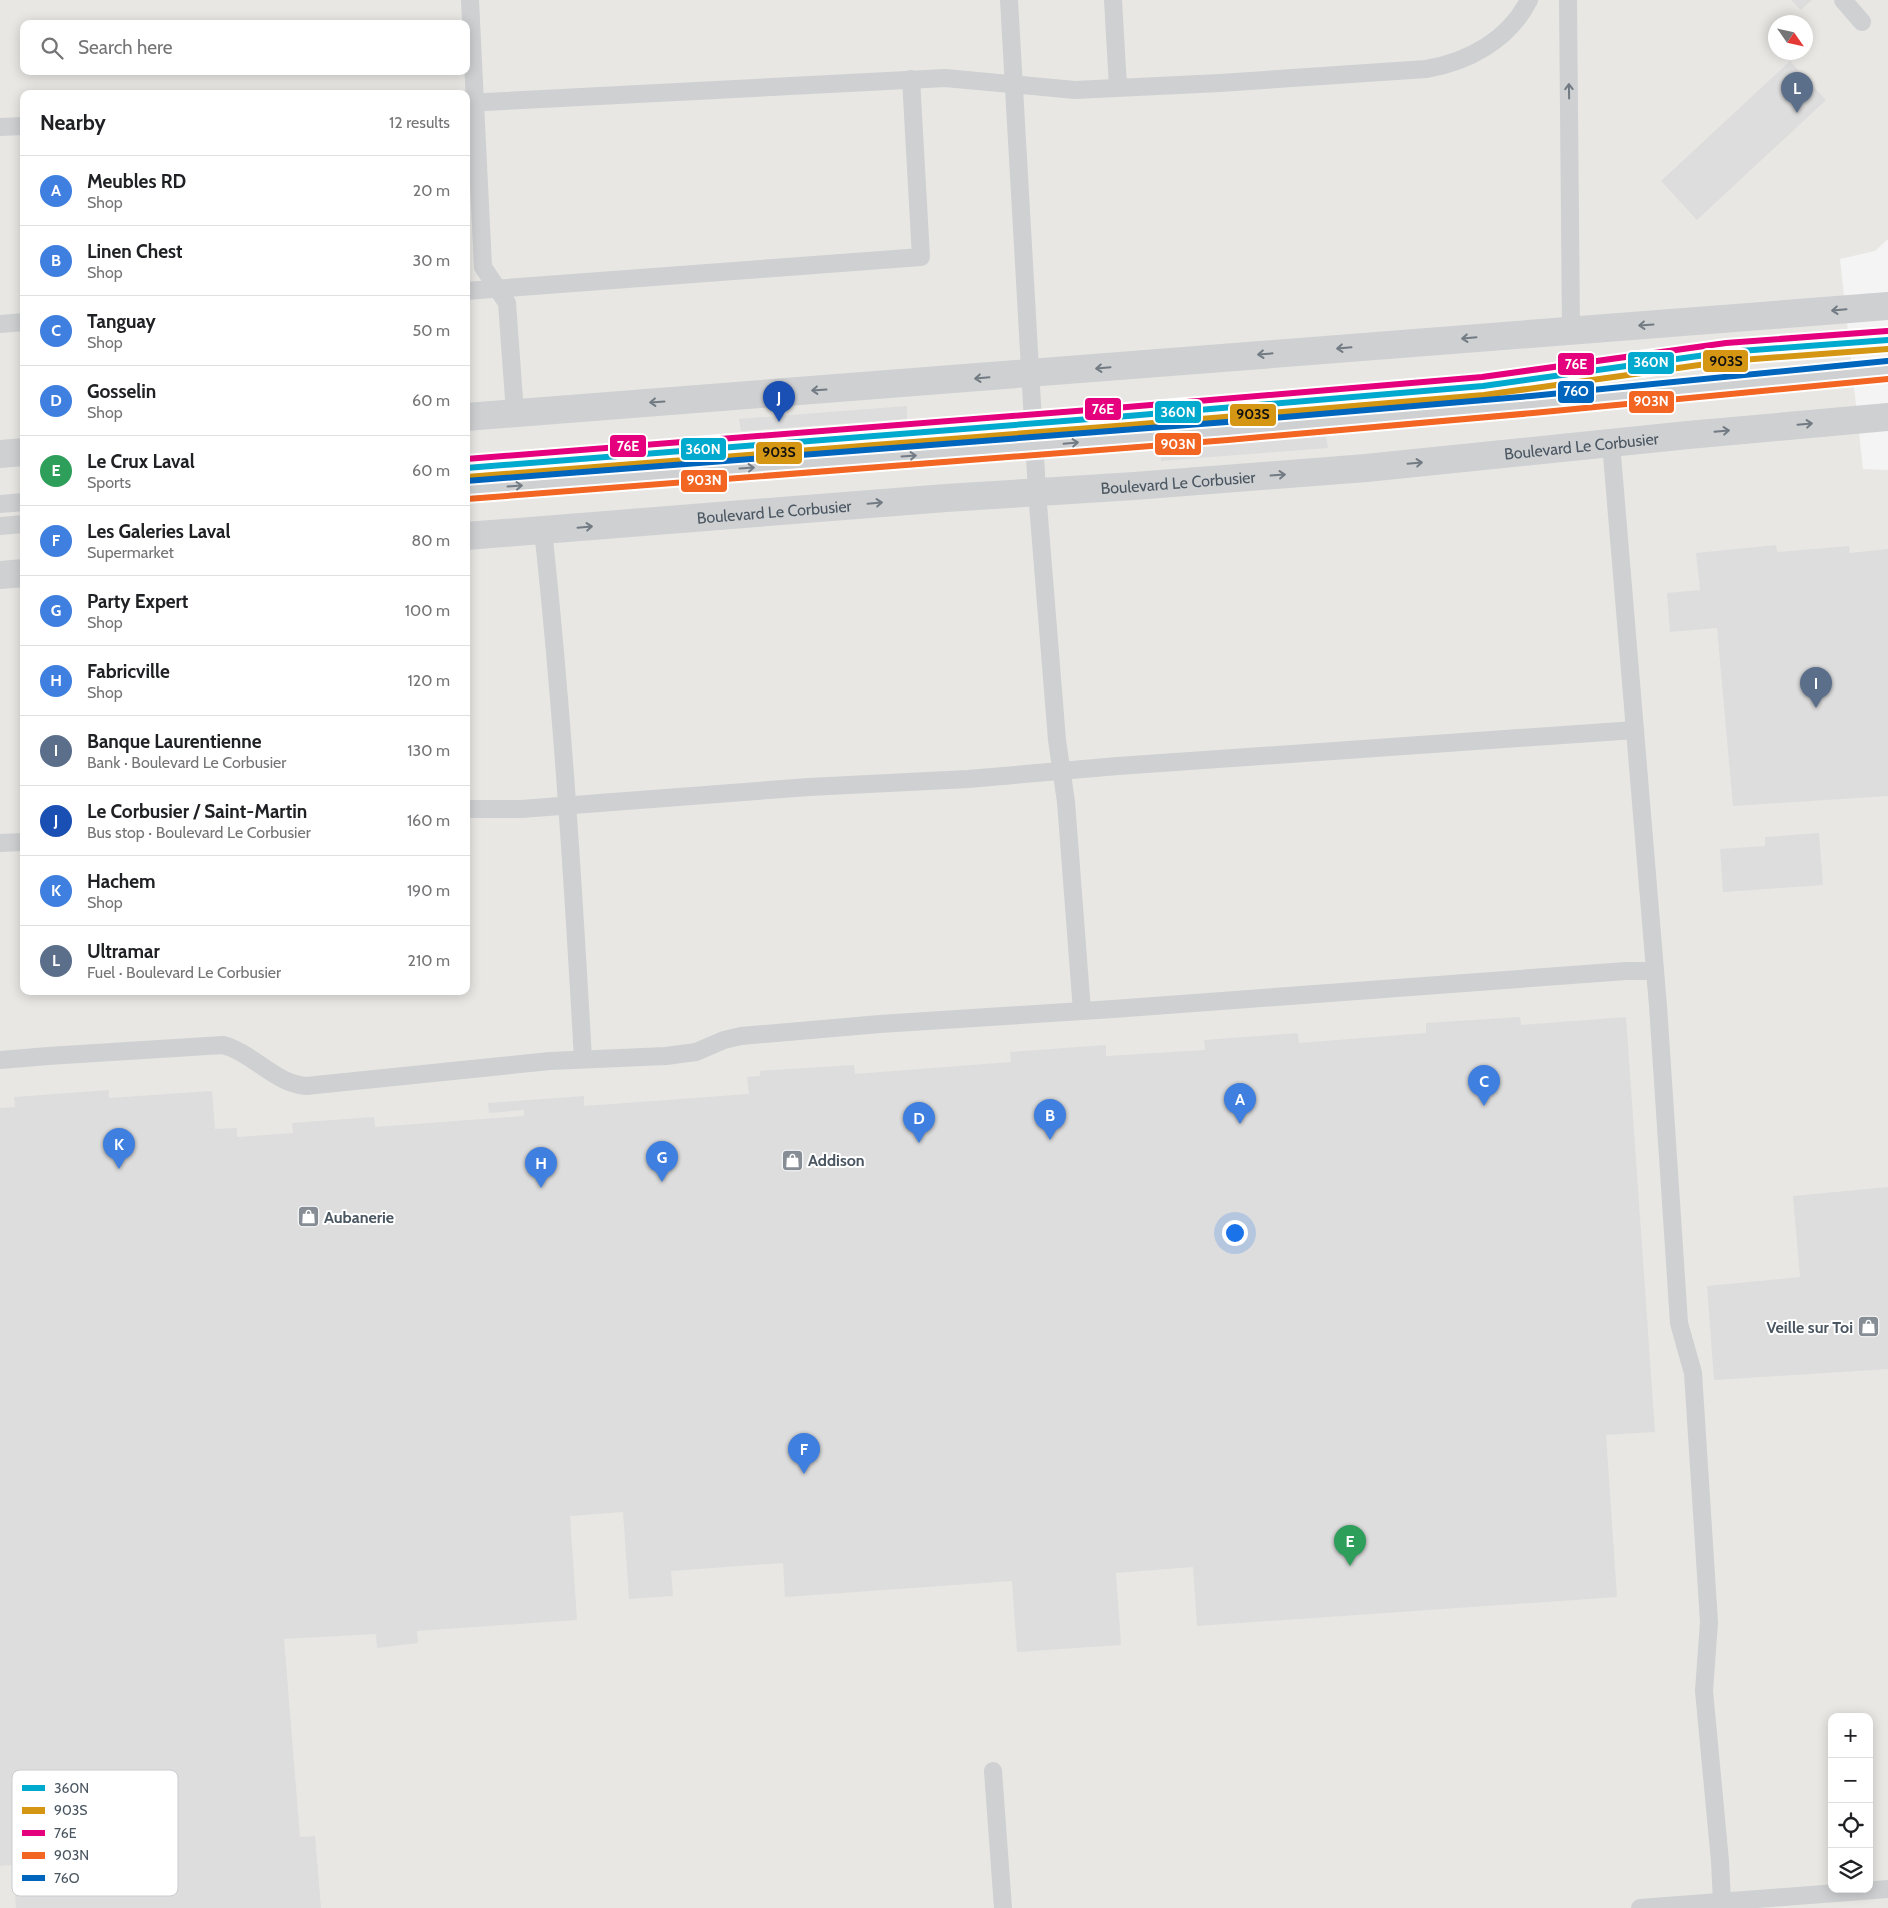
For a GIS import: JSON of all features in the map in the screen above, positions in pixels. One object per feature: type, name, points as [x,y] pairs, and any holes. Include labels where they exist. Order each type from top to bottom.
[{"type":"street","points":[[470,417],[1888,306]]},
{"type":"street","name":"Boulevard Le Corbusier","points":[[470,536],[946,498],[1366,468],[1747,429],[1888,417]]},
{"type":"street","points":[[0,454],[20,452]]},
{"type":"street","points":[[0,575],[20,573]]},
{"type":"lane","points":[[470,0],[471,102],[483,267],[507,304],[515,413]]},
{"type":"lane","points":[[1009,0],[1037,492],[1060,771],[1066,802],[1082,1011]]},
{"type":"lane","points":[[1113,0],[1118,87]]},
{"type":"lane","points":[[471,102],[945,78],[1075,90],[1220,83],[1443,66],[1475,54],[1490,44],[1504,32],[1529,0]]},
{"type":"lane","points":[[1568,0],[1571,330]]},
{"type":"lane","points":[[1843,0],[1862,22]]},
{"type":"lane","points":[[470,292],[921,257],[911,79]]},
{"type":"lane","points":[[0,127],[20,126]]},
{"type":"lane","points":[[0,324],[20,322]]},
{"type":"lane","points":[[470,468],[1033,424],[1483,386],[1727,352],[1888,340]]},
{"type":"lane","points":[[470,490],[1482,409],[1888,370]]},
{"type":"lane","points":[[1611,443],[1655,971],[1680,1323],[1693,1373],[1709,1622],[1704,1691],[1722,1902]]},
{"type":"lane","points":[[0,504],[20,502]]},
{"type":"lane","points":[[0,526],[20,524]]},
{"type":"lane","points":[[543,530],[550,586],[567,804],[583,1059]]},
{"type":"lane","points":[[470,809],[521,809],[567,804],[799,788],[968,779],[1635,730]]},
{"type":"lane","points":[[0,843],[20,842]]},
{"type":"lane","points":[[0,1060],[223,1045],[242,1053],[284,1080],[296,1085],[306,1086],[583,1059],[696,1052],[724,1040],[772,1033],[1626,971],[1655,971]]},
{"type":"lane","points":[[993,1771],[1003,1908]]},
{"type":"lane","points":[[1640,1908],[1888,1890]]},
{"type":"shaded area","points":[[0,0],[1888,0],[1888,239],[1875,251],[1840,259],[1863,469],[1888,470],[1888,1908],[0,1908]]},
{"type":"building","points":[[1791,0],[1812,0],[1801,10]]},
{"type":"building","points":[[1790,61],[1826,100],[1697,220],[1661,181]]},
{"type":"building","points":[[907,406],[907,419],[741,431],[739,419]]},
{"type":"building","points":[[1326,436],[1328,448],[1161,461],[1160,448]]},
{"type":"building","points":[[1776,545],[1777,552],[1849,546],[1850,553],[1888,549],[1888,796],[1733,806],[1717,628],[1670,632],[1667,593],[1700,590],[1696,553]]},
{"type":"building","points":[[1819,833],[1823,885],[1723,892],[1720,849],[1765,846],[1765,837]]},
{"type":"building","points":[[1520,1017],[1521,1025],[1626,1017],[1655,1432],[1606,1435],[1617,1597],[1197,1626],[1193,1567],[1116,1573],[1121,1645],[1017,1652],[1012,1581],[785,1597],[783,1563],[671,1571],[673,1596],[629,1599],[623,1512],[570,1516],[577,1620],[417,1631],[418,1643],[377,1648],[376,1634],[284,1639],[300,1837],[315,1836],[321,1908],[16,1908],[15,1896],[178,1896],[178,1770],[12,1770],[12,1865],[0,1866],[0,1108],[15,1107],[14,1097],[109,1090],[109,1098],[212,1091],[215,1129],[237,1128],[237,1137],[293,1133],[292,1123],[374,1117],[375,1127],[524,1116],[524,1110],[489,1113],[488,1103],[584,1096],[584,1106],[749,1094],[747,1077],[760,1076],[760,1071],[854,1065],[855,1074],[1011,1062],[1010,1052],[1106,1045],[1106,1056],[1205,1050],[1204,1040],[1298,1033],[1299,1043],[1426,1033],[1426,1023]]},
{"type":"building","points":[[1888,1187],[1888,1369],[1714,1380],[1707,1286],[1800,1277],[1793,1196]]},
{"type":"transit line","name":"76E","points":[[470,459],[1482,377],[1726,343],[1887,331]]},
{"type":"transit line","name":"360N","points":[[470,468],[1483,386],[1727,352],[1888,340]]},
{"type":"transit line","name":"903S","points":[[470,477],[1484,395],[1728,361],[1888,349]]},
{"type":"transit line","name":"76O","points":[[470,481],[1227,422],[1531,396],[1887,361]]},
{"type":"transit line","name":"903N","points":[[470,499],[1228,440],[1888,379]]},
{"type":"place","name":"Ultramar","points":[[1797,113]]},
{"type":"place","name":"Le Corbusier / Saint-Martin","points":[[779,422]]},
{"type":"place","name":"Banque Laurentienne","points":[[1816,708]]},
{"type":"place","name":"Tanguay","points":[[1484,1106]]},
{"type":"place","name":"Meubles RD","points":[[1240,1124]]},
{"type":"place","name":"Linen Chest","points":[[1050,1140]]},
{"type":"place","name":"Gosselin","points":[[919,1143]]},
{"type":"place","name":"Addison","points":[[792,1160]]},
{"type":"place","name":"Hachem","points":[[119,1169]]},
{"type":"place","name":"Party Expert","points":[[662,1182]]},
{"type":"place","name":"Fabricville","points":[[541,1188]]},
{"type":"place","name":"Aubanerie","points":[[308,1217]]},
{"type":"place","name":"Veille sur Toi","points":[[1869,1327]]},
{"type":"place","name":"Les Galeries Laval","points":[[804,1474]]},
{"type":"place","name":"Le Crux Laval","points":[[1350,1566]]}]
